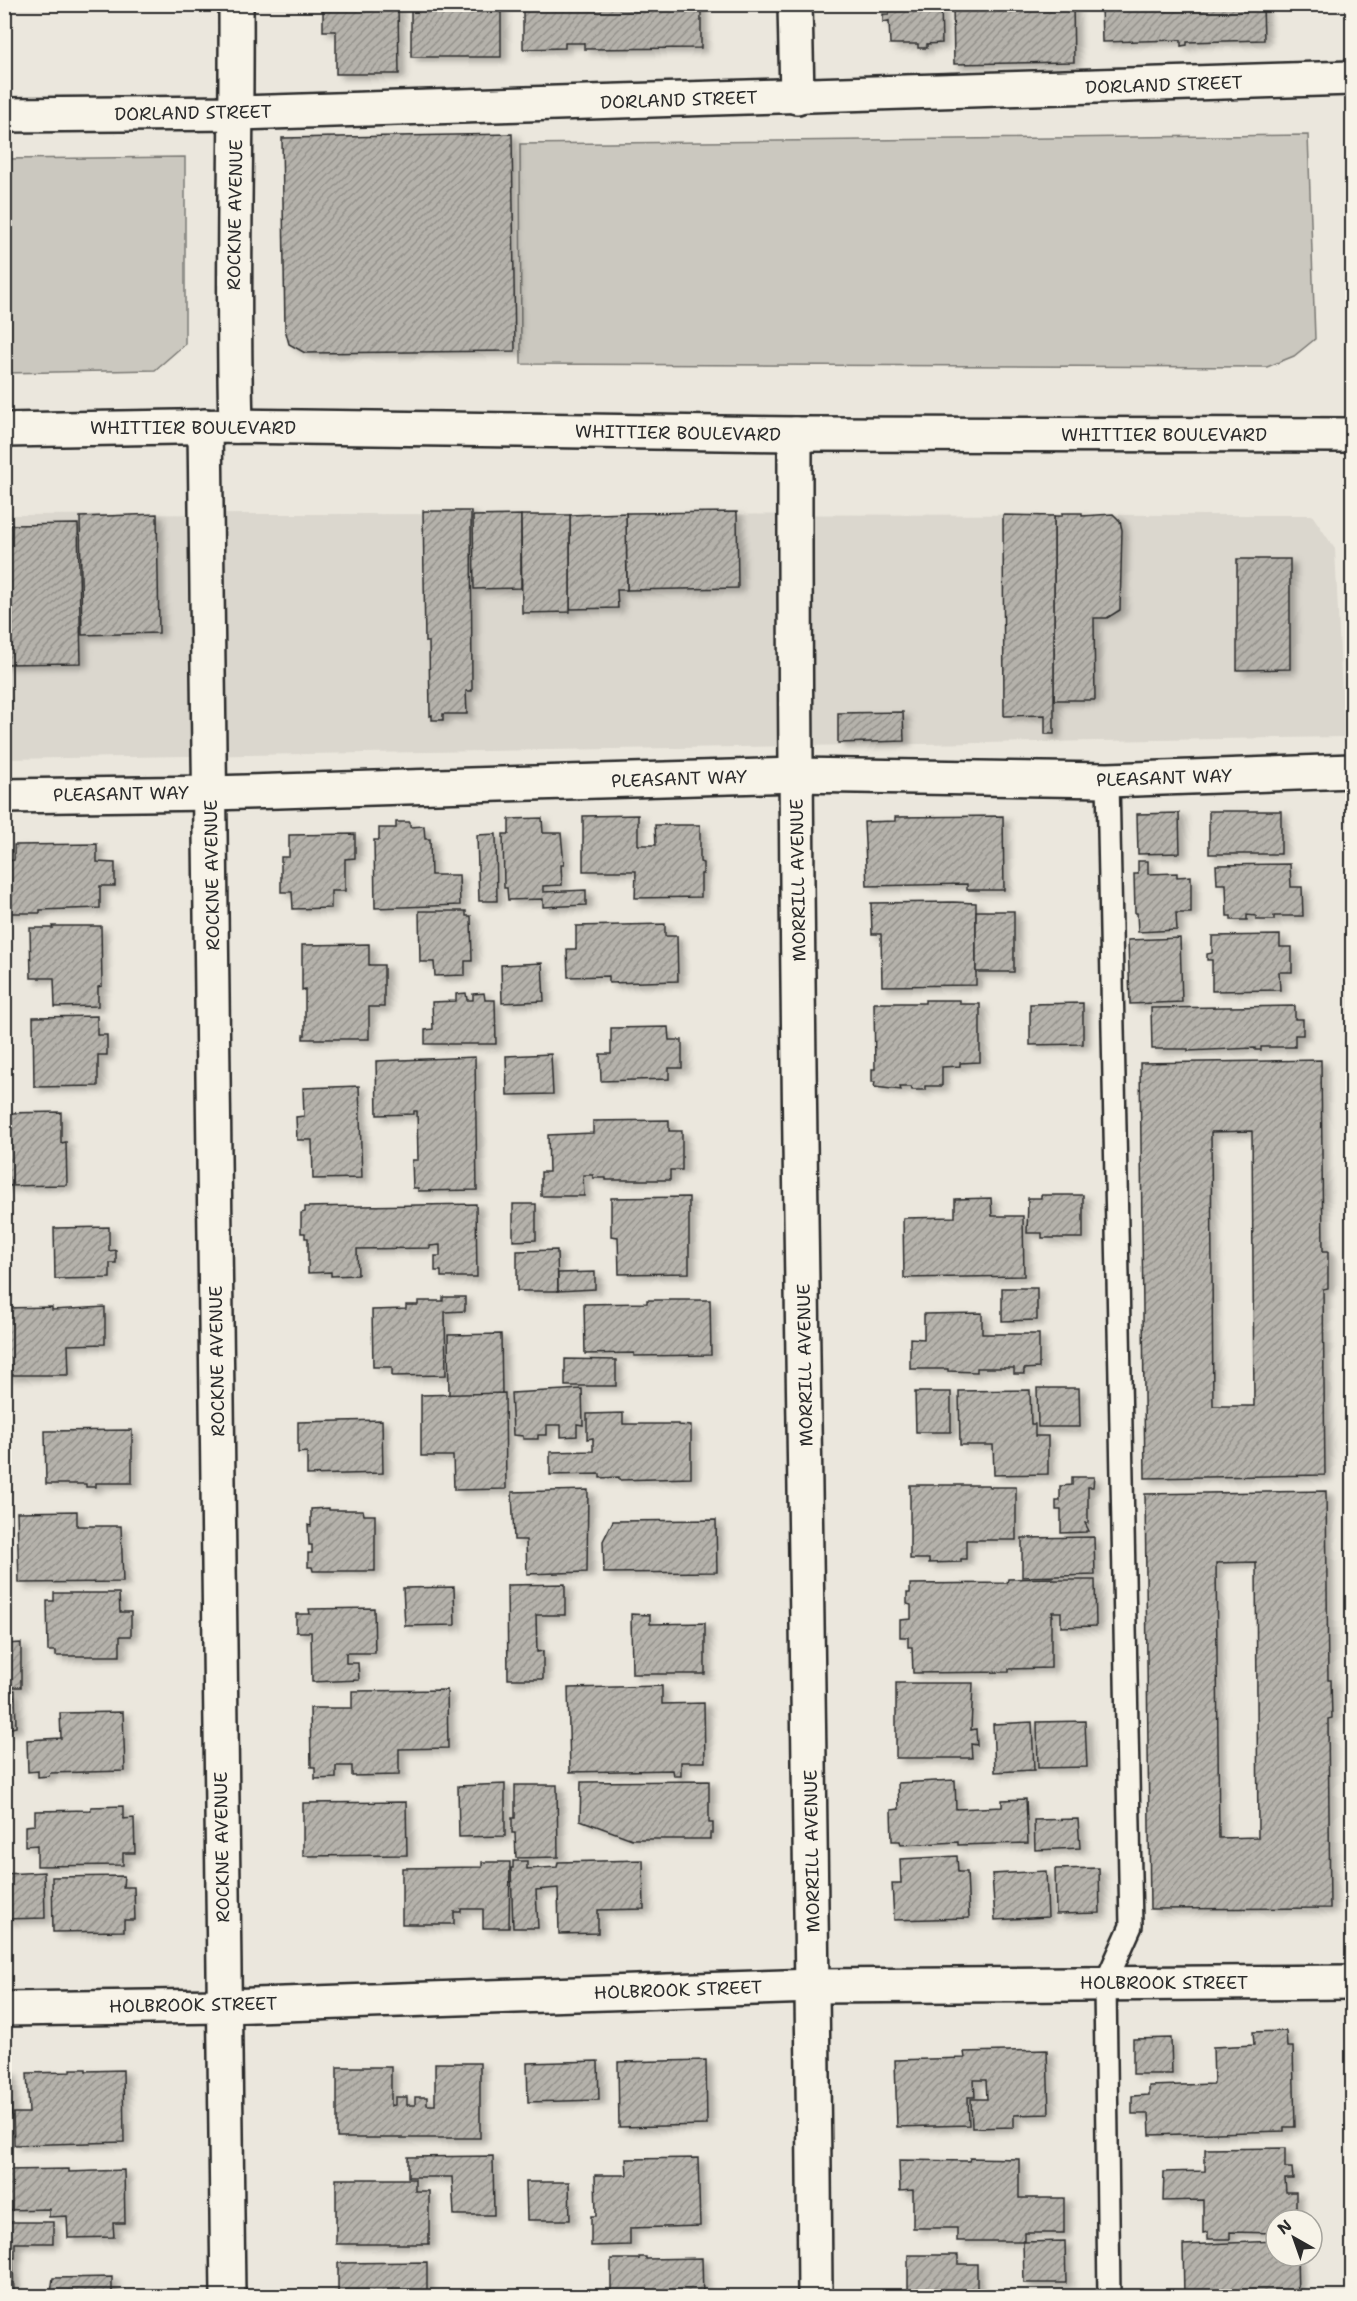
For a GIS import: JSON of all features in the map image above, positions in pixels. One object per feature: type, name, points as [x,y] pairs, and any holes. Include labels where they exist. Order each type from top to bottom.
[{"type":"street","name":"ROCKNE AVENUE","points":[[228,2296],[211,793],[221,426],[233,318],[237,113],[236,4]]},
{"type":"street","points":[[795,4],[797,97]]},
{"type":"street","name":"DORLAND STREET","points":[[4,115],[237,113],[1353,78]]},
{"type":"street","name":"WHITTIER BOULEVARD","points":[[4,430],[221,426],[795,435],[1353,435]]},
{"type":"street","name":"MORRILL AVENUE","points":[[795,435],[796,775],[813,1986],[815,2296]]},
{"type":"street","name":"PLEASANT WAY","points":[[4,796],[211,793],[796,775],[1108,780],[1353,771]]},
{"type":"street","name":"HOLBROOK STREET","points":[[4,2009],[223,2006],[813,1986],[1353,1982]]},
{"type":"lane","points":[[1108,780],[1131,1926],[1105,1984],[1109,2296]]},
{"type":"shaded area","points":[[1308,135],[1315,339],[1294,356],[1267,367],[521,364],[520,144]]},
{"type":"shaded area","points":[[185,157],[185,344],[155,370],[5,373],[5,159]]},
{"type":"shaded area","points":[[4,515],[1312,515],[1335,549],[1344,737],[5,759]]},
{"type":"building","points":[[323,4],[398,4],[399,74],[336,74],[336,31],[323,31]]},
{"type":"building","points":[[411,4],[501,4],[501,57],[411,57]]},
{"type":"building","points":[[523,4],[623,4],[623,8],[638,7],[638,4],[701,4],[701,48],[584,49],[584,43],[565,43],[565,48],[523,49]]},
{"type":"building","points":[[889,4],[941,4],[942,43],[927,44],[927,48],[918,48],[918,44],[890,44],[889,21],[883,22],[883,14],[889,14]]},
{"type":"building","points":[[953,4],[1073,4],[1074,62],[954,64]]},
{"type":"building","points":[[1101,4],[1263,4],[1264,40],[1187,42],[1187,45],[1181,46],[1181,40],[1102,42]]},
{"type":"building","points":[[512,134],[515,351],[305,353],[289,344],[285,329],[282,138]]},
{"type":"building","points":[[423,511],[471,511],[472,691],[466,691],[467,714],[443,714],[443,720],[432,720],[432,715],[430,716],[429,642],[425,642]]},
{"type":"building","points":[[737,512],[738,588],[627,590],[626,513]]},
{"type":"building","points":[[626,513],[627,590],[617,590],[618,608],[570,609],[570,515]]},
{"type":"building","points":[[1062,513],[1082,513],[1082,516],[1113,514],[1120,521],[1122,530],[1120,610],[1107,618],[1094,618],[1095,700],[1054,700],[1054,516],[1062,516]]},
{"type":"building","points":[[157,514],[159,633],[82,635],[80,517]]},
{"type":"building","points":[[521,515],[521,588],[474,589],[473,516]]},
{"type":"building","points":[[521,515],[570,515],[570,612],[522,613]]},
{"type":"building","points":[[1003,515],[1054,516],[1054,734],[1045,734],[1045,715],[1004,716]]},
{"type":"building","points":[[4,523],[8,525],[78,524],[81,663],[4,664]]},
{"type":"building","points":[[1237,559],[1290,559],[1290,669],[1237,670]]},
{"type":"building","points":[[903,712],[904,741],[838,743],[838,713]]},
{"type":"building","points":[[1209,811],[1281,811],[1281,854],[1209,854]]},
{"type":"building","points":[[1179,813],[1180,853],[1138,854],[1137,814]]},
{"type":"building","points":[[638,815],[638,845],[656,845],[655,825],[700,825],[700,862],[703,863],[701,897],[635,898],[636,871],[583,871],[583,816]]},
{"type":"building","points":[[1003,816],[1004,890],[967,890],[967,884],[867,886],[864,822],[895,821],[895,817]]},
{"type":"building","points":[[542,818],[543,833],[561,833],[564,865],[561,865],[562,885],[543,886],[543,892],[586,890],[586,905],[543,907],[543,899],[508,900],[507,888],[504,888],[503,834],[509,834],[509,819]]},
{"type":"building","points":[[396,822],[410,822],[410,827],[424,826],[425,839],[430,839],[431,875],[459,875],[460,905],[375,908],[374,840],[379,840],[379,828],[396,828]]},
{"type":"building","points":[[355,834],[355,858],[345,859],[345,891],[331,891],[331,908],[293,909],[292,892],[281,892],[281,857],[289,857],[289,835]]},
{"type":"building","points":[[496,834],[497,901],[479,901],[477,835]]},
{"type":"building","points":[[97,844],[97,862],[115,863],[115,886],[100,886],[100,908],[40,910],[40,913],[4,913],[4,861],[14,860],[14,845]]},
{"type":"building","points":[[1138,861],[1148,861],[1148,874],[1177,873],[1177,877],[1191,876],[1191,913],[1176,913],[1177,930],[1138,932],[1134,874],[1138,874]]},
{"type":"building","points":[[1290,864],[1291,887],[1302,887],[1303,916],[1274,916],[1274,920],[1256,920],[1256,916],[1247,915],[1247,920],[1231,920],[1231,916],[1227,916],[1226,884],[1217,884],[1216,865]]},
{"type":"building","points":[[871,903],[976,903],[976,985],[882,986],[881,934],[872,934]]},
{"type":"building","points":[[419,911],[466,911],[466,916],[471,916],[472,961],[465,961],[465,975],[435,976],[434,962],[420,962]]},
{"type":"building","points":[[976,911],[1014,911],[1014,972],[976,972]]},
{"type":"building","points":[[665,924],[665,936],[677,936],[678,981],[609,983],[609,976],[568,977],[567,949],[576,949],[576,926]]},
{"type":"building","points":[[52,926],[101,926],[102,986],[98,987],[98,1006],[55,1007],[54,978],[31,978],[30,928],[53,928]]},
{"type":"building","points":[[1280,935],[1280,947],[1292,947],[1292,972],[1279,972],[1280,990],[1212,991],[1212,960],[1207,960],[1207,954],[1212,953],[1212,936]]},
{"type":"building","points":[[1180,938],[1182,1002],[1130,1004],[1128,940]]},
{"type":"building","points":[[369,944],[369,965],[384,965],[384,1007],[369,1007],[369,1039],[303,1039],[305,1035],[305,989],[302,990],[302,945]]},
{"type":"building","points":[[542,963],[544,1001],[502,1003],[501,965]]},
{"type":"building","points":[[466,993],[467,1000],[473,1000],[473,994],[484,993],[485,1000],[495,1000],[496,1044],[425,1044],[425,1030],[433,1029],[432,1002],[456,1001],[456,994]]},
{"type":"building","points":[[925,1000],[960,1000],[960,1004],[980,1004],[980,1062],[942,1067],[942,1086],[925,1086],[925,1090],[912,1090],[911,1087],[900,1087],[901,1090],[874,1087],[872,1069],[875,1069],[874,1003],[925,1003]]},
{"type":"building","points":[[1083,1003],[1083,1044],[1030,1045],[1030,1004]]},
{"type":"building","points":[[1295,1006],[1295,1019],[1303,1019],[1303,1035],[1295,1035],[1295,1047],[1261,1047],[1261,1050],[1255,1050],[1255,1048],[1188,1051],[1188,1049],[1152,1049],[1151,1008]]},
{"type":"building","points":[[97,1016],[97,1035],[107,1035],[107,1055],[98,1055],[98,1086],[34,1087],[33,1017]]},
{"type":"building","points":[[668,1027],[669,1040],[682,1040],[682,1068],[669,1068],[669,1079],[601,1081],[600,1054],[611,1054],[611,1028]]},
{"type":"building","points":[[551,1054],[553,1094],[507,1095],[506,1056]]},
{"type":"building","points":[[475,1057],[477,1190],[418,1191],[418,1188],[413,1188],[412,1160],[418,1160],[417,1111],[414,1111],[414,1114],[377,1115],[376,1061]]},
{"type":"building","points":[[1321,1060],[1323,1251],[1328,1251],[1328,1288],[1323,1289],[1325,1475],[1145,1478],[1140,1063]],"holes":[[[1252,1131],[1254,1406],[1213,1406],[1211,1132]]]},
{"type":"building","points":[[359,1086],[362,1178],[313,1179],[312,1140],[297,1140],[296,1117],[304,1116],[303,1088]]},
{"type":"building","points":[[61,1112],[61,1143],[66,1142],[67,1185],[4,1186],[4,1113]]},
{"type":"building","points":[[669,1120],[669,1131],[682,1131],[682,1170],[670,1170],[670,1180],[606,1180],[606,1178],[593,1178],[593,1175],[583,1175],[584,1196],[541,1196],[541,1172],[549,1172],[548,1135],[593,1133],[593,1121]]},
{"type":"building","points":[[1041,1195],[1083,1195],[1083,1238],[1042,1238],[1042,1233],[1027,1233],[1028,1198],[1041,1198]]},
{"type":"building","points":[[689,1197],[689,1273],[619,1274],[618,1237],[611,1236],[611,1198]]},
{"type":"building","points":[[991,1198],[992,1216],[1023,1216],[1024,1276],[904,1278],[903,1218],[955,1217],[955,1199]]},
{"type":"building","points":[[476,1204],[477,1277],[441,1277],[441,1271],[435,1271],[435,1256],[440,1256],[440,1245],[430,1246],[430,1248],[357,1249],[358,1275],[331,1276],[331,1272],[308,1273],[308,1238],[305,1238],[305,1233],[301,1233],[301,1213],[305,1212],[305,1207]]},
{"type":"building","points":[[513,1204],[536,1204],[536,1240],[513,1241]]},
{"type":"building","points":[[109,1227],[109,1251],[116,1250],[116,1263],[110,1263],[110,1278],[55,1279],[54,1228]]},
{"type":"building","points":[[557,1250],[558,1291],[517,1291],[517,1251]]},
{"type":"building","points":[[595,1272],[595,1289],[558,1291],[558,1273]]},
{"type":"building","points":[[1002,1288],[1037,1288],[1037,1320],[1002,1321]]},
{"type":"building","points":[[443,1297],[465,1297],[465,1311],[445,1312],[446,1375],[392,1376],[392,1367],[373,1367],[372,1310],[406,1309],[406,1305],[418,1305],[418,1301],[443,1301]]},
{"type":"building","points":[[647,1300],[710,1300],[711,1355],[585,1354],[584,1304],[647,1303]]},
{"type":"building","points":[[52,1307],[52,1310],[105,1307],[105,1344],[68,1345],[69,1375],[4,1375],[4,1308]]},
{"type":"building","points":[[982,1313],[982,1334],[1039,1334],[1039,1368],[1024,1369],[1024,1374],[1014,1374],[1014,1368],[977,1368],[977,1372],[910,1369],[910,1338],[924,1339],[924,1314]]},
{"type":"building","points":[[501,1334],[502,1394],[449,1395],[448,1335]]},
{"type":"building","points":[[565,1359],[616,1360],[616,1386],[565,1386]]},
{"type":"building","points":[[1037,1388],[1079,1388],[1080,1427],[1038,1427]]},
{"type":"building","points":[[582,1389],[583,1425],[577,1424],[577,1436],[561,1437],[561,1425],[547,1425],[547,1435],[538,1435],[538,1439],[523,1439],[523,1436],[513,1435],[511,1393]]},
{"type":"building","points":[[1030,1390],[1031,1424],[1035,1424],[1035,1436],[1048,1436],[1048,1474],[994,1475],[993,1445],[960,1445],[959,1391]]},
{"type":"building","points":[[915,1392],[951,1392],[951,1432],[916,1432]]},
{"type":"building","points":[[505,1393],[506,1489],[454,1490],[453,1456],[421,1456],[421,1395]]},
{"type":"building","points":[[623,1413],[623,1424],[691,1426],[691,1478],[619,1480],[619,1477],[600,1478],[600,1474],[550,1475],[550,1452],[593,1451],[593,1438],[587,1439],[587,1414]]},
{"type":"building","points":[[382,1420],[383,1473],[307,1475],[307,1452],[298,1453],[298,1422]]},
{"type":"building","points":[[132,1430],[132,1483],[96,1483],[96,1487],[86,1487],[86,1484],[46,1484],[45,1431]]},
{"type":"building","points":[[1072,1477],[1094,1477],[1093,1487],[1088,1487],[1088,1523],[1085,1523],[1089,1531],[1061,1533],[1061,1510],[1056,1510],[1056,1501],[1060,1501],[1060,1486],[1072,1485]]},
{"type":"building","points":[[910,1485],[1016,1487],[1016,1540],[966,1540],[966,1559],[961,1559],[961,1562],[929,1563],[929,1559],[910,1559]]},
{"type":"building","points":[[588,1490],[587,1572],[527,1574],[526,1540],[514,1540],[512,1492]]},
{"type":"building","points":[[1326,1491],[1328,1680],[1331,1680],[1332,1718],[1328,1719],[1330,1908],[1150,1909],[1145,1494]],"holes":[[[1256,1562],[1258,1837],[1219,1838],[1216,1563]]]},
{"type":"building","points":[[329,1508],[329,1510],[363,1510],[364,1515],[375,1515],[375,1571],[313,1571],[312,1567],[308,1567],[308,1553],[312,1553],[312,1545],[309,1545],[308,1525],[311,1526],[311,1509]]},
{"type":"building","points":[[77,1511],[77,1526],[121,1526],[123,1582],[19,1583],[17,1512]]},
{"type":"building","points":[[716,1520],[717,1572],[604,1573],[603,1541],[613,1521]]},
{"type":"building","points":[[1094,1537],[1095,1575],[1022,1577],[1022,1538]]},
{"type":"building","points":[[1052,1578],[1052,1580],[1095,1580],[1096,1626],[1061,1627],[1061,1612],[1052,1612],[1051,1668],[1009,1669],[1009,1672],[913,1673],[912,1647],[908,1647],[908,1637],[900,1637],[900,1620],[911,1619],[911,1605],[907,1604],[910,1584],[1007,1583],[1008,1579]]},
{"type":"building","points":[[565,1584],[565,1615],[536,1615],[537,1652],[543,1651],[543,1679],[508,1679],[507,1585]]},
{"type":"building","points":[[454,1587],[455,1625],[405,1626],[403,1588]]},
{"type":"building","points":[[54,1593],[119,1593],[120,1612],[131,1612],[131,1636],[120,1636],[120,1656],[56,1656],[56,1651],[48,1651],[47,1601],[54,1601]]},
{"type":"building","points":[[374,1608],[375,1653],[346,1653],[346,1663],[358,1663],[359,1680],[312,1682],[311,1632],[296,1632],[296,1614],[310,1614],[309,1609]]},
{"type":"building","points":[[631,1614],[650,1615],[650,1624],[705,1623],[705,1674],[632,1674]]},
{"type":"building","points":[[21,1643],[21,1687],[4,1687],[4,1644]]},
{"type":"building","points":[[896,1683],[973,1683],[971,1730],[976,1729],[977,1745],[971,1744],[972,1758],[896,1758]]},
{"type":"building","points":[[662,1686],[662,1704],[704,1703],[705,1762],[681,1762],[681,1776],[674,1776],[673,1770],[570,1772],[568,1688]]},
{"type":"building","points":[[15,1690],[16,1727],[4,1730],[4,1691]]},
{"type":"building","points":[[447,1690],[448,1748],[399,1749],[399,1775],[352,1776],[352,1766],[336,1766],[336,1778],[315,1779],[315,1767],[311,1767],[310,1708],[352,1708],[352,1691]]},
{"type":"building","points":[[123,1712],[125,1771],[50,1773],[49,1776],[38,1777],[38,1771],[28,1772],[27,1740],[61,1738],[60,1713]]},
{"type":"building","points":[[1085,1721],[1087,1767],[1038,1768],[1037,1722]]},
{"type":"building","points":[[1032,1722],[1034,1770],[995,1772],[993,1724]]},
{"type":"building","points":[[955,1780],[956,1809],[1002,1807],[1002,1800],[1026,1799],[1028,1843],[958,1845],[958,1842],[901,1845],[900,1841],[892,1841],[891,1810],[899,1809],[898,1783]]},
{"type":"building","points":[[709,1781],[709,1823],[713,1823],[713,1833],[710,1833],[710,1839],[632,1839],[580,1820],[581,1782]]},
{"type":"building","points":[[505,1784],[505,1836],[459,1837],[458,1786]]},
{"type":"building","points":[[515,1785],[557,1785],[558,1857],[516,1858],[515,1833],[512,1833],[512,1818],[515,1818]]},
{"type":"building","points":[[406,1802],[407,1855],[303,1856],[303,1803]]},
{"type":"building","points":[[123,1806],[123,1819],[134,1818],[135,1853],[123,1853],[123,1865],[37,1866],[37,1845],[25,1846],[25,1826],[35,1825],[35,1811],[91,1810],[91,1807]]},
{"type":"building","points":[[1078,1819],[1080,1848],[1035,1850],[1034,1820]]},
{"type":"building","points":[[957,1856],[958,1872],[967,1872],[969,1918],[894,1920],[892,1883],[901,1883],[900,1859]]},
{"type":"building","points":[[643,1860],[644,1909],[598,1910],[598,1933],[559,1934],[558,1888],[536,1890],[538,1928],[513,1928],[511,1868],[513,1868],[513,1861],[527,1861],[527,1869],[557,1867],[558,1862]]},
{"type":"building","points":[[482,1862],[510,1862],[509,1928],[483,1928],[483,1909],[461,1909],[461,1912],[454,1912],[454,1924],[402,1924],[402,1868],[482,1867]]},
{"type":"building","points":[[1099,1868],[1100,1913],[1056,1914],[1055,1869]]},
{"type":"building","points":[[1046,1871],[1048,1917],[995,1920],[992,1874]]},
{"type":"building","points":[[44,1872],[45,1918],[4,1919],[4,1874]]},
{"type":"building","points":[[124,1876],[123,1887],[134,1887],[135,1920],[124,1920],[124,1931],[53,1932],[52,1877]]},
{"type":"building","points":[[1286,2031],[1287,2047],[1293,2047],[1295,2127],[1284,2127],[1284,2131],[1150,2135],[1149,2114],[1132,2114],[1132,2096],[1149,2095],[1149,2086],[1214,2084],[1213,2047],[1254,2045],[1253,2032]]},
{"type":"building","points":[[1171,2038],[1172,2074],[1133,2074],[1133,2039]]},
{"type":"building","points":[[1047,2050],[1049,2114],[1014,2115],[1014,2127],[972,2128],[971,2099],[987,2099],[986,2080],[974,2080],[975,2097],[968,2097],[969,2125],[897,2127],[895,2060],[965,2058],[964,2052]]},
{"type":"building","points":[[706,2060],[707,2125],[619,2127],[618,2062]]},
{"type":"building","points":[[598,2061],[599,2100],[528,2102],[527,2063]]},
{"type":"building","points":[[435,2063],[480,2063],[480,2138],[337,2138],[337,2067],[391,2067],[391,2106],[395,2105],[395,2097],[407,2097],[407,2105],[415,2105],[415,2097],[427,2097],[427,2105],[435,2105]]},
{"type":"building","points":[[71,2069],[123,2070],[124,2142],[14,2145],[13,2113],[29,2113],[27,2073],[71,2072]]},
{"type":"building","points":[[4,2072],[10,2072],[11,2115],[4,2115]]},
{"type":"building","points":[[1285,2148],[1285,2168],[1292,2168],[1293,2179],[1285,2179],[1286,2192],[1296,2192],[1296,2208],[1264,2208],[1264,2233],[1230,2232],[1230,2239],[1208,2239],[1208,2232],[1203,2233],[1203,2200],[1163,2201],[1164,2172],[1205,2171],[1205,2149]]},
{"type":"building","points":[[493,2156],[494,2215],[454,2215],[452,2177],[408,2177],[408,2157]]},
{"type":"building","points":[[698,2158],[700,2226],[630,2228],[630,2245],[591,2246],[591,2216],[596,2216],[595,2175],[627,2175],[626,2159]]},
{"type":"building","points":[[970,2158],[1019,2159],[1019,2198],[1064,2198],[1064,2233],[1025,2233],[1025,2241],[957,2241],[957,2228],[913,2228],[913,2190],[900,2191],[899,2160],[969,2161]]},
{"type":"building","points":[[69,2169],[69,2172],[124,2170],[125,2223],[113,2223],[114,2237],[68,2238],[67,2216],[49,2217],[49,2209],[6,2210],[5,2170]]},
{"type":"building","points":[[336,2179],[415,2179],[415,2191],[429,2191],[429,2244],[336,2244]]},
{"type":"building","points":[[526,2182],[569,2182],[570,2220],[527,2220]]},
{"type":"building","points":[[4,2222],[53,2222],[53,2243],[15,2243],[15,2258],[4,2258]]},
{"type":"building","points":[[1065,2241],[1066,2283],[1024,2283],[1023,2242]]},
{"type":"building","points":[[1264,2242],[1264,2268],[1297,2268],[1298,2296],[1184,2296],[1183,2245]]},
{"type":"building","points":[[908,2255],[958,2255],[958,2264],[977,2264],[977,2296],[902,2296],[902,2293],[908,2293]]},
{"type":"building","points":[[639,2257],[646,2257],[646,2259],[702,2258],[703,2296],[611,2296],[611,2259],[639,2259]]},
{"type":"building","points":[[4,2259],[13,2259],[14,2296],[4,2296]]},
{"type":"building","points":[[427,2262],[427,2296],[335,2296],[335,2292],[338,2292],[338,2263]]},
{"type":"building","points":[[112,2277],[112,2296],[31,2296],[54,2295],[54,2292],[51,2292],[53,2278]]}]
